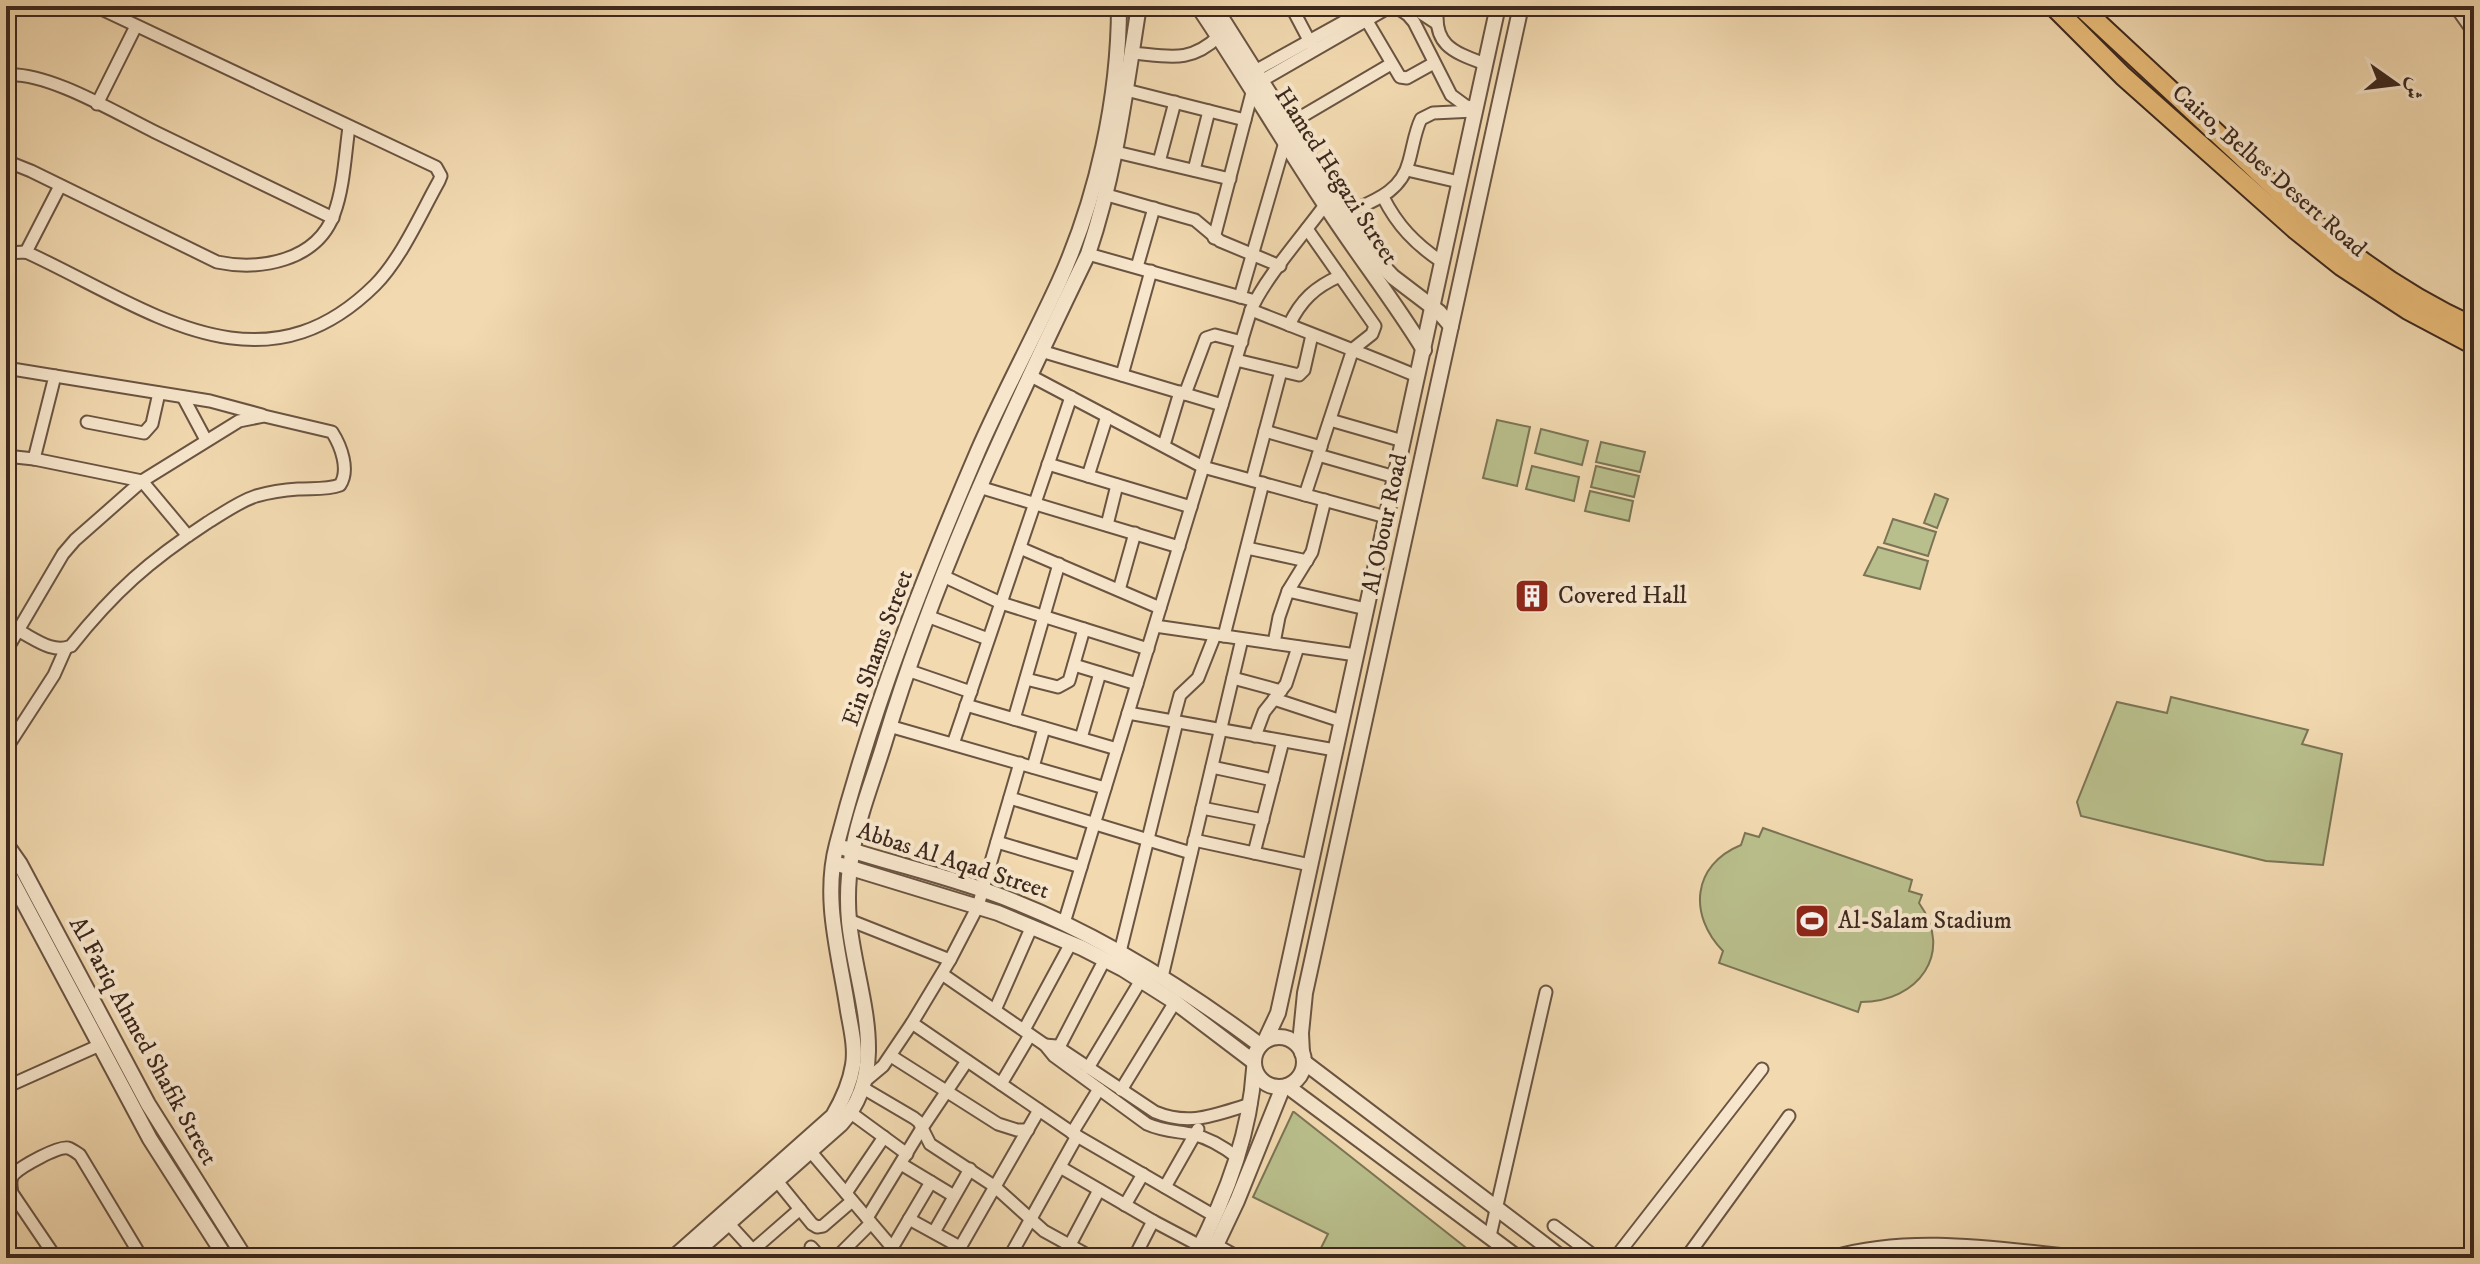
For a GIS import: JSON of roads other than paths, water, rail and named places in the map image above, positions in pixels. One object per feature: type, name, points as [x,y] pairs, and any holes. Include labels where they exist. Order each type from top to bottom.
[{"type":"highway","name":"Cairo, Belbes Desert Road","points":[[2053,6],[2123,76],[2296,230],[2341,266],[2408,310],[2474,345]]},
{"type":"highway","name":"Cairo, Belbes Desert Road","points":[[2080,6],[2346,251],[2413,296],[2474,327]]},
{"type":"highway","points":[[2097,51],[2106,48],[2113,36]]},
{"type":"highway","points":[[2123,76],[2124,66],[2138,60]]},
{"type":"street","points":[[6,253],[26,252],[160,318],[213,335],[254,341],[305,333],[343,311],[376,284],[401,248],[441,176],[436,167],[95,6]]},
{"type":"street","name":"Ein Shams Street","points":[[673,1258],[833,1116],[847,1091],[854,1062],[852,1032],[830,895],[837,846],[877,707],[919,594],[978,450],[1059,281],[1079,230],[1107,124],[1119,6]]},
{"type":"street","name":"Ein Shams Street","points":[[694,1256],[851,1113],[864,1085],[867,1037],[849,920],[852,851],[889,726],[927,616],[979,487],[1088,254],[1107,195],[1141,6]]},
{"type":"street","name":"Hamed Hegazi Street","points":[[1198,6],[1289,124],[1373,274],[1400,309],[1423,348]]},
{"type":"street","name":"Hamed Hegazi Street","points":[[1214,6],[1256,80],[1285,142],[1330,202],[1345,214],[1381,266],[1405,288],[1432,306],[1451,326]]},
{"type":"street","points":[[1291,6],[1312,45]]},
{"type":"street","points":[[1214,238],[1256,80],[1372,6]]},
{"type":"street","points":[[1438,6],[1436,23],[1440,36],[1448,46],[1458,54],[1485,64]]},
{"type":"street","name":"Al Obour Road","points":[[1263,1043],[1277,1018],[1498,6]]},
{"type":"street","name":"Al Obour Road","points":[[1303,1057],[1301,1033],[1305,993],[1521,6]]},
{"type":"street","points":[[2455,6],[2474,33]]},
{"type":"street","points":[[1312,45],[1367,21],[1388,7],[1407,9],[1436,23]]},
{"type":"street","points":[[1407,9],[1451,95],[1475,110]]},
{"type":"street","points":[[2463,18],[2474,11]]},
{"type":"street","points":[[1367,21],[1398,75],[1405,78],[1434,63]]},
{"type":"street","points":[[97,104],[136,26]]},
{"type":"street","points":[[1132,53],[1181,57],[1194,55],[1219,36]]},
{"type":"street","points":[[1289,124],[1391,64]]},
{"type":"street","points":[[6,75],[35,77],[97,104],[333,218]]},
{"type":"street","points":[[1126,90],[1245,120]]},
{"type":"street","points":[[1159,162],[1175,102]]},
{"type":"street","points":[[1345,214],[1393,190],[1407,170],[1421,119],[1433,113],[1475,110]]},
{"type":"street","points":[[1194,170],[1209,111]]},
{"type":"street","points":[[6,161],[217,262],[237,266],[269,263],[301,253],[323,234],[333,218],[349,127]]},
{"type":"street","points":[[1240,297],[1285,142]]},
{"type":"street","points":[[1116,152],[1230,179]]},
{"type":"street","points":[[1407,170],[1459,182]]},
{"type":"street","points":[[26,252],[60,186]]},
{"type":"street","points":[[1107,195],[1195,220],[1214,238],[1280,266]]},
{"type":"street","points":[[1383,197],[1406,235],[1442,262]]},
{"type":"street","points":[[1064,923],[1253,306],[1307,229],[1330,202]]},
{"type":"street","points":[[1137,267],[1154,208]]},
{"type":"street","points":[[1305,495],[1353,349],[1372,334],[1375,326],[1307,229]]},
{"type":"street","points":[[1088,254],[1240,297],[1289,325],[1417,376]]},
{"type":"street","points":[[1122,375],[1151,271]]},
{"type":"street","points":[[1289,325],[1309,294],[1323,283],[1340,276]]},
{"type":"street","points":[[1164,445],[1206,338],[1215,335],[1242,342]]},
{"type":"street","points":[[1236,360],[1297,375],[1303,372],[1312,335]]},
{"type":"street","points":[[1423,348],[1433,355],[1445,352]]},
{"type":"street","points":[[1041,351],[1222,405]]},
{"type":"street","points":[[6,368],[210,401],[332,432],[345,468],[344,480],[336,487],[275,491],[252,497],[188,536],[135,575],[97,613],[71,646],[51,647],[19,631]]},
{"type":"street","points":[[1120,952],[1180,695],[1198,678],[1219,636],[1247,548],[1265,431],[1281,371]]},
{"type":"street","points":[[1029,375],[1203,467],[1386,517]]},
{"type":"street","points":[[34,459],[55,376]]},
{"type":"street","points":[[87,422],[144,433],[152,424],[159,393]]},
{"type":"street","points":[[183,397],[206,440]]},
{"type":"street","points":[[953,744],[1071,397]]},
{"type":"street","points":[[6,651],[63,554],[75,540],[142,481],[239,421],[264,416]]},
{"type":"street","points":[[1088,476],[1107,416]]},
{"type":"street","points":[[1330,420],[1403,441]]},
{"type":"street","points":[[1265,431],[1395,477]]},
{"type":"street","points":[[6,456],[142,481],[188,536]]},
{"type":"street","points":[[1048,464],[1191,507]]},
{"type":"street","points":[[1107,525],[1117,485]]},
{"type":"street","points":[[979,487],[1179,547]]},
{"type":"street","points":[[1274,643],[1288,591],[1312,552],[1325,500]]},
{"type":"street","points":[[1119,590],[1135,533]]},
{"type":"street","points":[[1020,548],[1160,608]]},
{"type":"street","points":[[1247,548],[1307,561]]},
{"type":"street","points":[[1014,719],[1059,564]]},
{"type":"street","points":[[943,576],[1001,603],[1148,649]]},
{"type":"street","points":[[1288,591],[1366,609]]},
{"type":"street","points":[[927,616],[988,639]]},
{"type":"street","points":[[1155,626],[1356,655]]},
{"type":"street","points":[[1026,679],[1058,687],[1069,681],[1084,629]]},
{"type":"street","points":[[1162,977],[1242,639]]},
{"type":"street","points":[[1255,736],[1264,712],[1290,677],[1298,647]]},
{"type":"street","points":[[6,749],[54,675],[66,648]]},
{"type":"street","points":[[1074,665],[1137,684]]},
{"type":"street","points":[[907,670],[971,692]]},
{"type":"street","points":[[1081,738],[1100,673]]},
{"type":"street","points":[[1233,678],[1341,721]]},
{"type":"street","points":[[966,705],[1117,749]]},
{"type":"street","points":[[1128,713],[1335,750]]},
{"type":"street","points":[[889,726],[1105,788]]},
{"type":"street","points":[[1033,767],[1044,728]]},
{"type":"street","points":[[1254,853],[1283,741]]},
{"type":"street","points":[[1020,763],[978,906],[942,974],[891,1056],[864,1085],[914,1118],[930,1144],[994,1186],[1030,1219],[1093,1258]]},
{"type":"street","points":[[1212,767],[1273,780]]},
{"type":"street","points":[[1010,798],[1148,840],[1254,853],[1310,865]]},
{"type":"street","points":[[1202,808],[1263,820]]},
{"type":"street","points":[[997,842],[1081,867]]},
{"type":"street","name":"Al Fariq Ahmed Shafik Street","points":[[6,844],[20,864],[100,1045],[148,1104],[245,1258]]},
{"type":"street","name":"Abbas Al Aqad Street","points":[[837,846],[1010,899],[1064,923],[1162,977],[1263,1043]]},
{"type":"street","name":"Abbas Al Aqad Street","points":[[833,863],[978,906],[1105,959],[1175,1002],[1254,1065]]},
{"type":"street","name":"Al Fariq Ahmed Shafik Street","points":[[6,869],[52,939],[124,1076],[150,1139],[226,1258]]},
{"type":"street","points":[[849,920],[950,960]]},
{"type":"street","points":[[995,1010],[1032,926]]},
{"type":"street","points":[[1001,1084],[1071,943]]},
{"type":"street","points":[[1056,1052],[1105,959]]},
{"type":"street","points":[[942,974],[1045,1045],[1164,1116],[1185,1120],[1204,1118],[1251,1104]]},
{"type":"street","points":[[1088,1068],[1141,980]]},
{"type":"street","points":[[1490,1236],[1546,992]]},
{"type":"street","points":[[1121,1090],[1175,1002]]},
{"type":"street","points":[[912,1023],[1074,1135],[1213,1215]]},
{"type":"street","points":[[1209,1251],[1213,1215],[1238,1158],[1251,1104],[1254,1065],[1263,1043],[1282,1037],[1298,1045],[1303,1057],[1562,1258]]},
{"type":"street","points":[[6,1087],[100,1045]]},
{"type":"street","points":[[1056,1052],[1099,1089],[1155,1128],[1195,1135],[1225,1148],[1238,1158]]},
{"type":"street","points":[[891,1056],[998,1124],[1028,1130]]},
{"type":"street","points":[[1254,1065],[1262,1082],[1276,1088],[1285,1087],[1299,1077],[1303,1057]]},
{"type":"street","points":[[836,1258],[869,1221],[922,1128],[967,1061]]},
{"type":"street","points":[[1615,1258],[1762,1069]]},
{"type":"street","points":[[1285,1087],[1515,1256],[1530,1234]]},
{"type":"street","points":[[1209,1251],[1285,1087]]},
{"type":"street","points":[[1009,1258],[1099,1089]]},
{"type":"street","points":[[954,1258],[1039,1110]]},
{"type":"street","points":[[851,1113],[884,1137],[931,1182],[954,1196]]},
{"type":"street","points":[[1686,1258],[1789,1116]]},
{"type":"street","points":[[1165,1187],[1204,1118]]},
{"type":"street","points":[[777,1181],[815,1226],[820,1227],[849,1197],[884,1137]]},
{"type":"street","points":[[56,1258],[12,1193],[10,1182],[14,1174],[49,1153],[70,1148],[80,1155],[142,1258]]},
{"type":"street","points":[[811,1152],[901,1258]]},
{"type":"street","points":[[1060,1167],[1209,1251],[1240,1258]]},
{"type":"street","points":[[934,1232],[970,1169]]},
{"type":"street","points":[[1125,1205],[1143,1174]]},
{"type":"street","points":[[881,1258],[892,1248],[931,1182]]},
{"type":"street","points":[[1063,1258],[1099,1190]]},
{"type":"street","points":[[728,1223],[756,1254],[800,1209]]},
{"type":"street","points":[[909,1219],[960,1247]]},
{"type":"street","points":[[1134,1258],[1153,1221]]},
{"type":"street","points":[[1554,1226],[1597,1258]]},
{"type":"street","points":[[1838,1257],[1866,1250],[1923,1246],[2080,1258]]},
{"type":"street","points":[[811,1247],[821,1258]]},
{"type":"place","name":"Covered Hall","points":[[1532,596]]},
{"type":"place","name":"Al-Salam Stadium","points":[[1812,921]]}]
